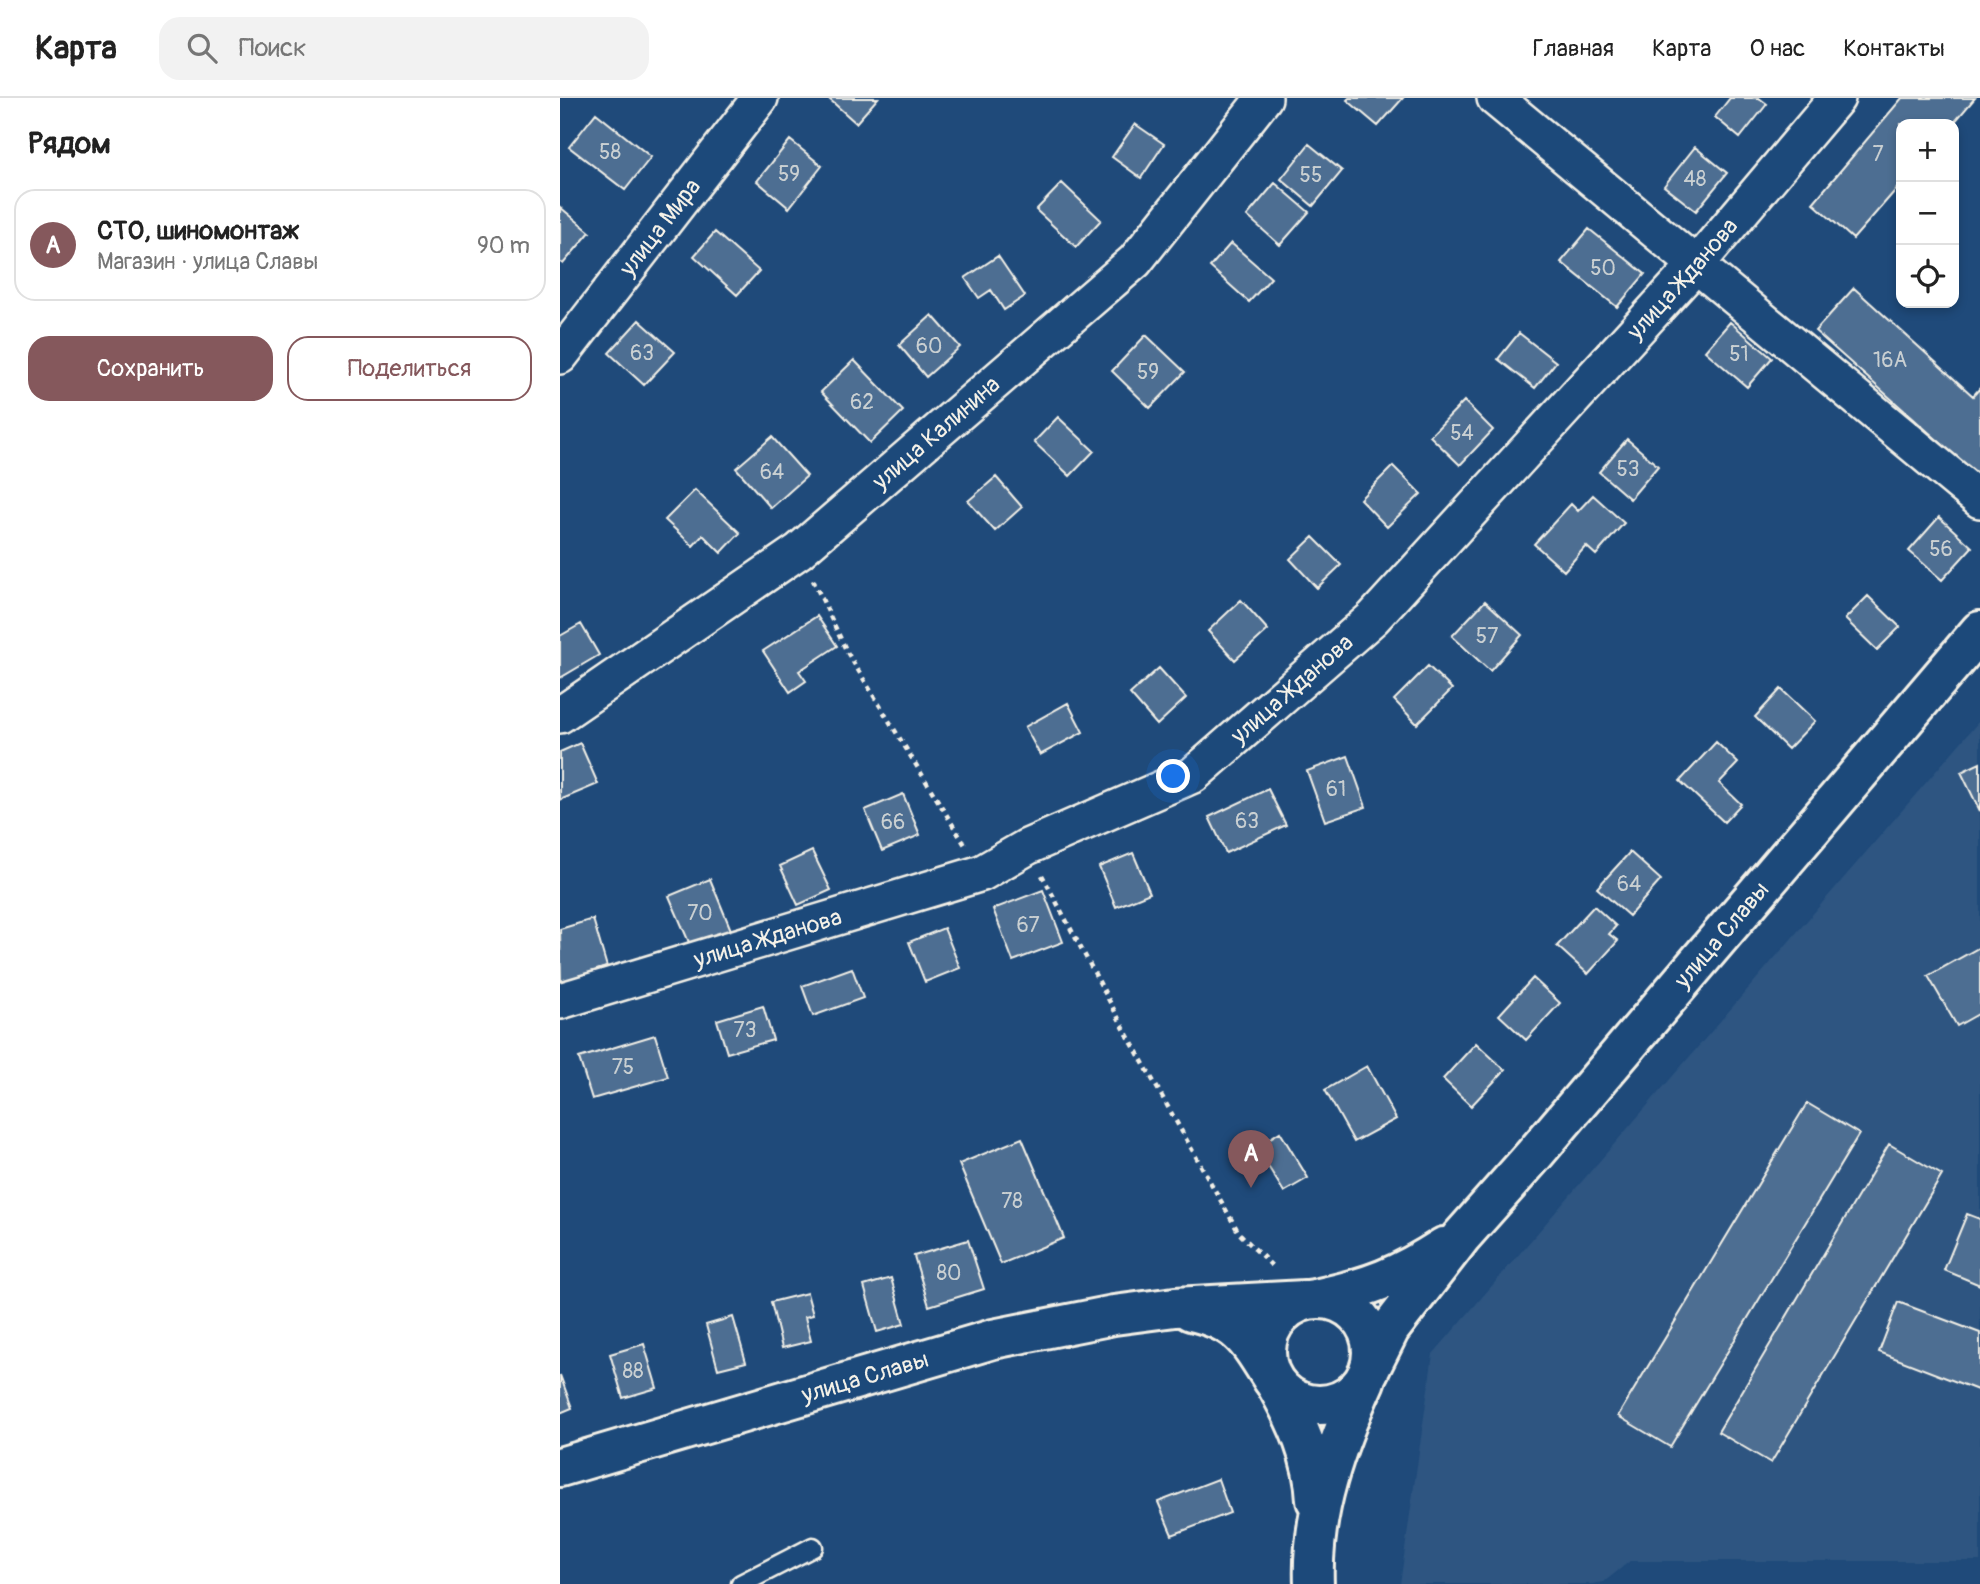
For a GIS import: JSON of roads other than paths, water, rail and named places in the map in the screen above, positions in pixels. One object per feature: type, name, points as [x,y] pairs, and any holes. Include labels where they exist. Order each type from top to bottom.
[{"type":"main road","name":"улица Славы","points":[[1461,1237],[1534,1156],[1980,631]]},
{"type":"main road","points":[[1312,1299],[1336,1301],[1351,1308],[1363,1321],[1371,1336],[1373,1352],[1368,1374],[1351,1395],[1332,1404],[1311,1405],[1301,1402],[1292,1398],[1275,1382],[1267,1364],[1265,1348],[1269,1332],[1278,1317],[1290,1306],[1312,1299],[1363,1289],[1404,1272],[1461,1237]]},
{"type":"main road","points":[[1317,1527],[1328,1477],[1343,1429],[1390,1329],[1461,1237]]},
{"type":"main road","name":"улица Славы","points":[[560,1467],[993,1339],[1114,1315],[1175,1307],[1312,1299]]},
{"type":"main road","points":[[1175,1307],[1208,1315],[1233,1326],[1248,1340],[1292,1413],[1309,1454],[1315,1489],[1317,1527],[1314,1584]]},
{"type":"street","name":"улица Мира","points":[[560,356],[760,98]]},
{"type":"street","name":"улица Калинина","points":[[560,715],[799,551],[1135,261],[1264,98]]},
{"type":"street","points":[[1495,98],[1980,500]]},
{"type":"street","name":"улица Жданова","points":[[560,1001],[982,873],[1027,847],[1193,775],[1373,618],[1696,265],[1837,98]]},
{"type":"lane","points":[[741,1584],[813,1547]]},
{"type":"place","name":"СТО, шиномонтаж","points":[[1251,1188]]}]
